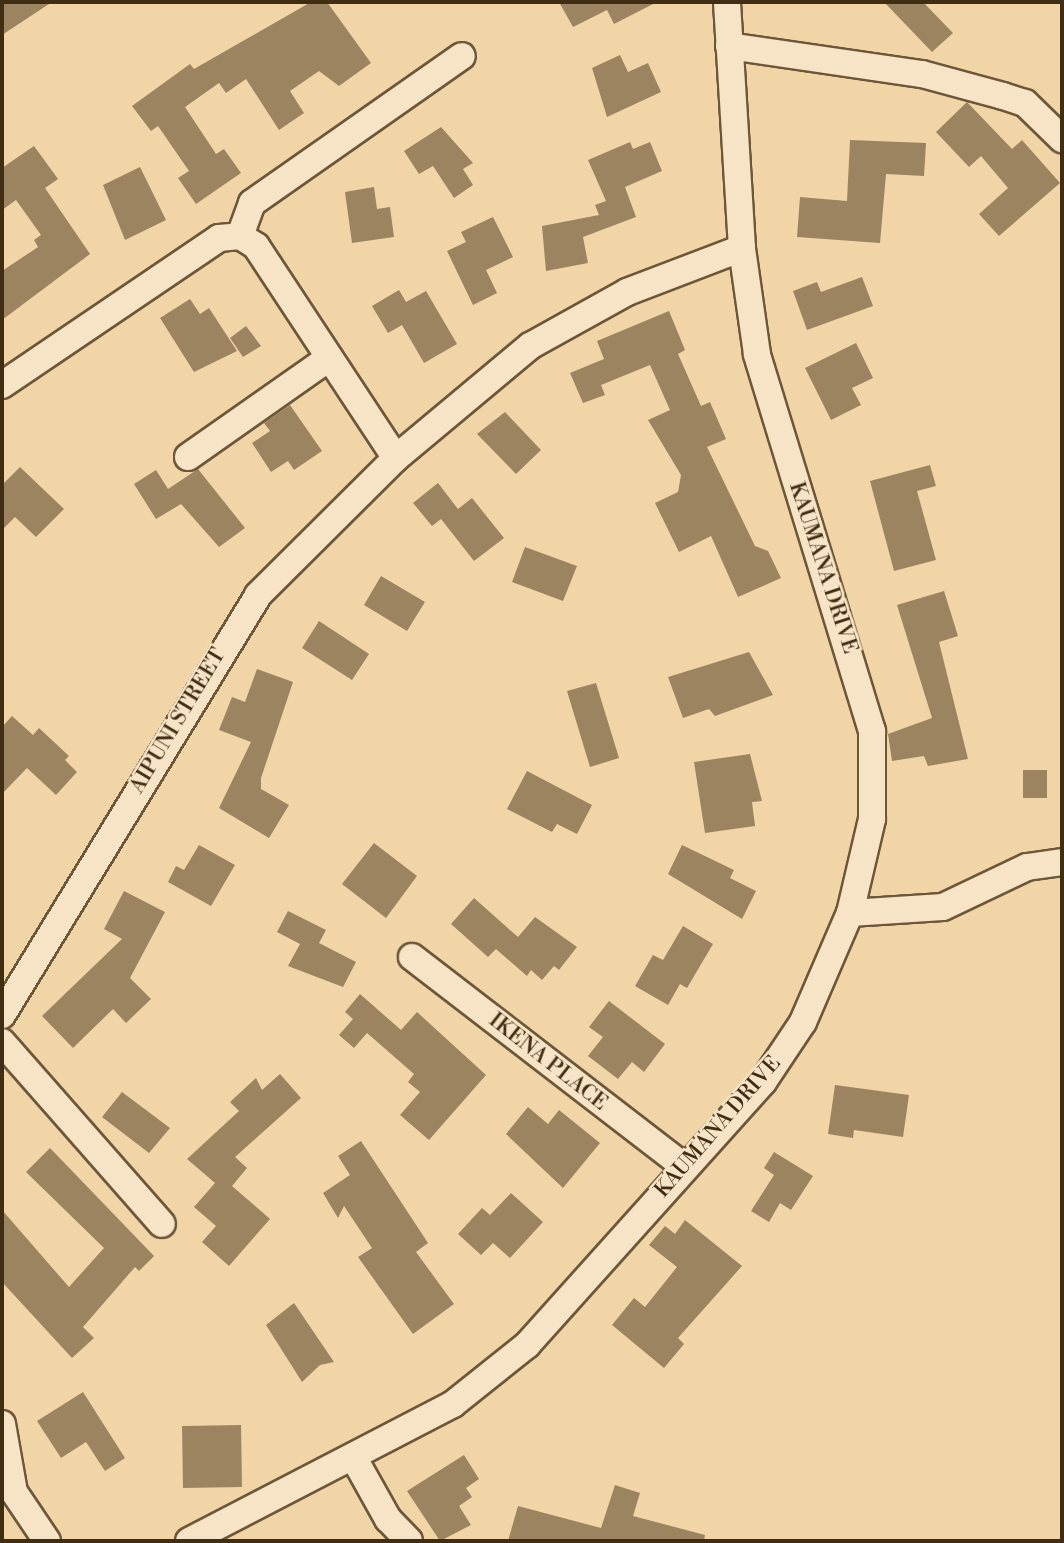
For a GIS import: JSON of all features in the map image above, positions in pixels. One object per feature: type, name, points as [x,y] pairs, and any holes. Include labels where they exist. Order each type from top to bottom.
[{"type":"street","name":"KAUMANA DRIVE","points":[[189,1541],[217,1535],[453,1404],[527,1345],[763,1082],[803,1022],[850,913],[872,818],[873,731],[760,365],[742,248],[727,2]]},
{"type":"street","points":[[729,46],[922,74],[1003,96],[1025,103],[1062,139]]},
{"type":"street","points":[[240,236],[252,203],[463,56]]},
{"type":"street","points":[[2,385],[219,238],[240,236],[256,246],[326,360],[396,458]]},
{"type":"street","name":"AIPUNI STREET","points":[[2,1015],[239,622],[258,595],[396,458],[508,363],[580,315],[742,248]]},
{"type":"street","points":[[188,457],[326,360]]},
{"type":"street","points":[[850,913],[943,907],[1027,867],[1062,862]]},
{"type":"street","name":"IKENA PLACE","points":[[412,957],[685,1167]]},
{"type":"street","points":[[2,1042],[162,1224]]},
{"type":"street","points":[[2,1424],[14,1492],[47,1541]]},
{"type":"street","points":[[355,1460],[388,1519],[409,1541]]},
{"type":"building","points":[[2,2],[52,2],[2,35]]},
{"type":"building","points":[[311,2],[327,2],[371,63],[339,86],[319,71],[290,91],[304,113],[279,130],[246,79],[226,93],[219,83],[185,107],[216,154],[224,149],[241,173],[196,204],[178,178],[189,171],[158,126],[151,131],[132,106],[190,64],[194,69]]},
{"type":"building","points":[[559,2],[657,2],[614,24],[607,10],[573,27]]},
{"type":"building","points":[[884,2],[923,2],[953,33],[932,52]]},
{"type":"building","points":[[620,55],[628,72],[648,63],[661,92],[607,117],[592,68]]},
{"type":"building","points":[[967,102],[1012,149],[1022,140],[1060,183],[999,236],[979,214],[1008,188],[981,156],[969,167],[936,132]]},
{"type":"building","points":[[441,127],[473,163],[463,169],[473,185],[454,198],[433,166],[419,174],[404,151]]},
{"type":"building","points":[[850,140],[926,143],[924,176],[886,174],[880,243],[797,237],[800,197],[847,201]]},
{"type":"building","points":[[630,142],[633,149],[650,142],[662,171],[625,187],[636,217],[583,237],[588,263],[546,271],[542,226],[599,215],[595,205],[606,201],[588,160]]},
{"type":"building","points":[[34,146],[58,179],[45,188],[90,254],[2,320],[2,271],[38,247],[34,240],[41,235],[16,200],[2,210],[2,168]]},
{"type":"building","points":[[140,167],[166,220],[125,240],[103,185]]},
{"type":"building","points":[[374,187],[377,209],[390,207],[394,237],[352,243],[345,192]]},
{"type":"building","points":[[493,217],[513,257],[486,270],[497,293],[473,305],[447,251],[466,242],[461,232]]},
{"type":"building","points":[[862,277],[873,306],[807,330],[793,291],[817,282],[821,292]]},
{"type":"building","points":[[399,290],[406,302],[426,291],[457,344],[424,363],[402,325],[388,333],[372,306]]},
{"type":"building","points":[[190,299],[200,314],[209,308],[237,351],[194,372],[160,318]]},
{"type":"building","points":[[669,311],[685,350],[678,354],[701,406],[710,402],[726,439],[707,447],[755,546],[768,551],[781,578],[738,597],[711,536],[679,552],[655,503],[678,492],[681,475],[648,420],[670,410],[650,365],[601,385],[605,395],[583,403],[570,373],[604,359],[597,341]]},
{"type":"building","points":[[246,326],[261,346],[243,357],[230,338]]},
{"type":"building","points":[[856,343],[873,378],[852,388],[861,405],[831,420],[805,368]]},
{"type":"building","points":[[290,405],[322,451],[294,470],[288,461],[271,472],[252,443],[270,431],[264,423]]},
{"type":"building","points":[[505,412],[541,450],[516,474],[477,434]]},
{"type":"building","points":[[930,465],[936,486],[917,491],[936,560],[894,571],[870,481]]},
{"type":"building","points":[[20,467],[64,509],[36,537],[15,517],[2,530],[2,485]]},
{"type":"building","points":[[198,469],[245,528],[219,547],[181,504],[156,519],[134,484],[156,470],[168,489]]},
{"type":"building","points":[[438,483],[458,509],[472,498],[504,538],[474,561],[441,519],[432,526],[413,503]]},
{"type":"building","points":[[525,547],[577,566],[563,601],[512,582]]},
{"type":"building","points":[[381,576],[425,602],[407,631],[364,605]]},
{"type":"building","points":[[944,591],[958,636],[939,642],[968,759],[928,766],[924,756],[892,761],[888,734],[932,718],[897,605]]},
{"type":"building","points":[[319,621],[369,654],[352,680],[302,648]]},
{"type":"building","points":[[749,652],[773,695],[715,716],[709,709],[683,718],[668,677]]},
{"type":"building","points":[[257,669],[293,682],[261,778],[261,789],[289,805],[269,838],[219,808],[251,742],[219,730],[232,697],[245,702]]},
{"type":"building","points":[[596,683],[619,758],[590,767],[567,691]]},
{"type":"building","points":[[12,716],[33,735],[39,728],[69,756],[65,760],[77,772],[56,795],[27,768],[2,794],[2,727]]},
{"type":"building","points":[[750,754],[762,801],[752,802],[755,826],[705,833],[694,762]]},
{"type":"building","points":[[1023,770],[1047,770],[1047,798],[1023,798]]},
{"type":"building","points":[[527,771],[592,805],[577,834],[557,824],[552,832],[507,809]]},
{"type":"building","points":[[374,843],[417,876],[386,918],[342,884]]},
{"type":"building","points":[[199,845],[235,865],[211,906],[168,882],[176,866],[184,870]]},
{"type":"building","points":[[682,845],[734,870],[730,878],[756,891],[742,919],[668,874]]},
{"type":"building","points":[[124,891],[165,912],[130,978],[151,999],[126,1023],[113,1009],[73,1048],[42,1016],[122,939],[104,929]]},
{"type":"building","points":[[474,898],[518,937],[535,917],[577,947],[559,970],[554,966],[542,980],[531,970],[527,976],[496,949],[488,957],[451,924]]},
{"type":"building","points":[[288,911],[326,930],[319,943],[356,962],[343,987],[288,966],[300,944],[277,932]]},
{"type":"building","points":[[683,926],[713,944],[687,988],[680,984],[668,1005],[635,986],[653,955],[663,960]]},
{"type":"building","points":[[360,994],[401,1030],[417,1012],[486,1075],[429,1140],[400,1115],[420,1092],[408,1082],[414,1074],[367,1033],[354,1048],[339,1035],[353,1019],[345,1012]]},
{"type":"building","points":[[609,1001],[665,1044],[644,1072],[632,1062],[618,1079],[588,1056],[603,1037],[589,1027]]},
{"type":"building","points":[[280,1074],[301,1098],[235,1157],[247,1168],[232,1186],[270,1219],[229,1266],[202,1242],[216,1226],[194,1207],[215,1183],[187,1159],[239,1111],[230,1102],[256,1078],[262,1090]]},
{"type":"building","points":[[835,1085],[909,1095],[903,1137],[854,1130],[853,1138],[828,1134]]},
{"type":"building","points":[[122,1092],[170,1128],[149,1153],[102,1117]]},
{"type":"building","points":[[528,1107],[548,1124],[559,1110],[600,1143],[563,1188],[506,1134]]},
{"type":"building","points":[[361,1141],[428,1243],[416,1252],[454,1304],[413,1334],[358,1257],[372,1248],[344,1206],[338,1218],[323,1193],[350,1175],[338,1156]]},
{"type":"building","points":[[50,1148],[154,1256],[139,1271],[135,1267],[83,1327],[94,1338],[72,1358],[2,1282],[2,1210],[69,1287],[104,1248],[26,1172]]},
{"type":"building","points":[[774,1152],[813,1176],[791,1210],[780,1203],[769,1222],[751,1211],[774,1175],[764,1168]]},
{"type":"building","points":[[511,1193],[543,1222],[510,1258],[493,1243],[481,1255],[458,1234],[482,1208],[490,1215]]},
{"type":"building","points":[[685,1220],[742,1266],[678,1338],[684,1344],[664,1368],[612,1325],[634,1298],[645,1307],[677,1267],[649,1245],[665,1226],[675,1234]]},
{"type":"building","points":[[294,1303],[334,1362],[320,1365],[302,1382],[266,1325]]},
{"type":"building","points":[[83,1392],[125,1458],[105,1471],[86,1442],[61,1458],[37,1421]]},
{"type":"building","points":[[241,1425],[242,1487],[183,1488],[182,1426]]},
{"type":"building","points":[[464,1455],[479,1479],[466,1488],[472,1497],[459,1506],[471,1525],[440,1541],[407,1491]]},
{"type":"building","points":[[615,1485],[640,1493],[633,1516],[705,1535],[704,1541],[508,1541],[518,1506],[601,1528]]}]
